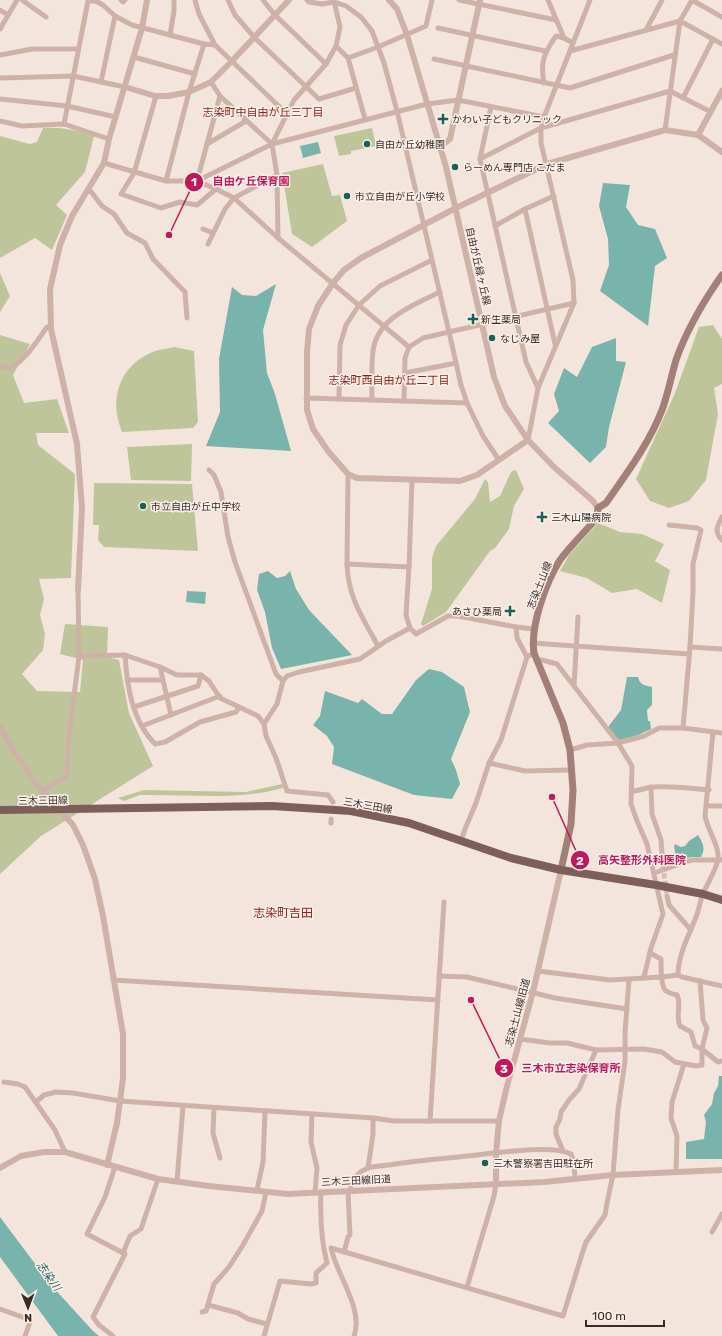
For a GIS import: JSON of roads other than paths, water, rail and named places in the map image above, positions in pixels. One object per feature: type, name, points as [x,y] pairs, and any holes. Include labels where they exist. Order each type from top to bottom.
[{"type":"main road","name":"志染土山線","points":[[561,870],[571,824],[573,790],[570,750],[563,723],[536,661],[532,643],[533,629],[551,576],[556,567],[595,520],[598,508],[606,503],[653,430],[662,409],[676,360],[689,328],[701,305],[722,275]]},
{"type":"main road","name":"三木三田線","points":[[0,810],[272,806],[351,811],[409,822],[511,858],[561,870],[656,885],[703,894],[722,900]]},
{"type":"street","points":[[0,29],[17,0]]},
{"type":"street","points":[[22,0],[46,16]]},
{"type":"street","points":[[121,0],[124,2],[125,0]]},
{"type":"street","points":[[43,790],[67,777],[68,744],[80,656],[78,590],[82,508],[76,444],[51,327],[50,289],[60,245],[72,216],[104,163],[142,28],[147,0]]},
{"type":"street","points":[[170,35],[174,11],[174,0]]},
{"type":"street","points":[[195,0],[199,14],[215,45],[287,114]]},
{"type":"street","points":[[228,0],[235,15],[254,37],[319,99],[356,88]]},
{"type":"street","points":[[262,0],[275,15],[326,64]]},
{"type":"street","points":[[0,78],[73,76],[156,96],[168,96],[189,92],[210,82],[232,61],[289,0]]},
{"type":"street","points":[[307,0],[322,4],[334,1],[346,6],[361,17],[372,31],[384,63],[397,111],[440,292],[460,385],[483,436],[499,460]]},
{"type":"street","name":"自由が丘緑ヶ丘線","points":[[389,0],[397,9],[407,35],[440,147],[456,208],[494,377],[505,406],[528,440],[554,467],[593,501],[598,508]]},
{"type":"street","points":[[348,58],[378,47],[426,26],[432,0]]},
{"type":"street","points":[[460,0],[479,2],[556,20]]},
{"type":"street","points":[[548,0],[564,38]]},
{"type":"street","points":[[590,0],[541,128],[542,143],[547,164],[554,196],[574,280],[574,303],[538,388],[528,440],[477,475],[460,481],[357,478],[348,474],[328,451],[313,429],[307,410],[307,352],[309,329],[318,306],[333,283],[344,270],[361,258],[456,208],[547,164],[665,130],[698,135],[722,152]]},
{"type":"street","points":[[646,30],[662,0]]},
{"type":"street","points":[[665,130],[674,55],[680,21],[692,0],[722,17]]},
{"type":"street","points":[[64,124],[88,1],[96,1],[115,16],[142,28],[204,44],[215,45]]},
{"type":"street","points":[[278,238],[276,175],[272,144],[294,100],[326,64],[336,46],[340,27],[334,1]]},
{"type":"street","points":[[440,147],[450,139],[479,2]]},
{"type":"street","points":[[0,10],[8,15]]},
{"type":"street","points":[[101,82],[115,16]]},
{"type":"street","points":[[570,52],[680,21],[722,44]]},
{"type":"street","points":[[438,28],[545,51]]},
{"type":"street","points":[[544,83],[542,72],[545,51],[556,36],[573,43]]},
{"type":"street","points":[[683,98],[713,39]]},
{"type":"street","points":[[166,181],[189,92],[204,44]]},
{"type":"street","points":[[336,46],[348,58],[365,119]]},
{"type":"street","points":[[0,55],[32,49],[78,49]]},
{"type":"street","points":[[434,59],[570,88],[674,55]]},
{"type":"street","points":[[134,57],[195,74]]},
{"type":"street","points":[[210,82],[220,96],[272,144]]},
{"type":"street","points":[[480,159],[541,128],[670,91],[711,112]]},
{"type":"street","points":[[698,135],[722,91]]},
{"type":"street","points":[[156,96],[134,172],[122,194],[160,208],[180,202],[197,204],[216,189]]},
{"type":"street","points":[[197,181],[220,96]]},
{"type":"street","points":[[0,99],[67,106],[116,117]]},
{"type":"street","points":[[197,181],[272,144],[427,104],[458,100],[544,117]]},
{"type":"street","points":[[491,107],[480,159],[526,362],[538,388]]},
{"type":"street","points":[[0,121],[22,126],[64,124],[110,139]]},
{"type":"street","points":[[207,144],[246,121]]},
{"type":"street","points":[[104,163],[166,181],[197,181],[234,198],[278,238],[409,347]]},
{"type":"street","points":[[208,244],[225,209],[234,198],[276,175]]},
{"type":"street","points":[[89,189],[102,206],[114,214],[127,233],[144,243],[153,259],[185,292],[187,318]]},
{"type":"street","points":[[495,226],[554,196]]},
{"type":"street","points":[[525,210],[556,345]]},
{"type":"street","points":[[203,229],[213,234]]},
{"type":"street","points":[[339,399],[340,345],[346,325],[359,305],[380,286],[432,260]]},
{"type":"street","points":[[372,400],[373,350],[377,337],[384,326],[406,309],[440,292]]},
{"type":"street","points":[[404,401],[406,358],[409,347],[423,338],[574,303]]},
{"type":"street","points":[[0,366],[7,369],[16,365],[47,327],[51,327]]},
{"type":"street","points":[[405,373],[456,363]]},
{"type":"street","points":[[306,398],[467,403]]},
{"type":"street","points":[[209,470],[214,475],[221,492],[228,537],[234,562],[276,674],[283,681]]},
{"type":"street","points":[[348,474],[347,574],[352,598],[378,646]]},
{"type":"street","points":[[412,480],[406,615],[410,628],[416,634],[448,616],[458,616],[533,629]]},
{"type":"street","points":[[722,517],[716,528],[717,534],[722,540]]},
{"type":"street","points":[[669,525],[697,528],[701,530],[693,564],[690,647],[683,728]]},
{"type":"street","points":[[347,564],[409,567]]},
{"type":"street","points":[[574,686],[578,617]]},
{"type":"street","points":[[461,841],[476,803],[489,763],[501,740],[526,657],[517,638],[516,627]]},
{"type":"street","points":[[264,724],[277,704],[283,681],[287,676],[298,672],[360,659],[378,646],[410,628]]},
{"type":"street","points":[[532,643],[689,654]]},
{"type":"street","points":[[690,647],[722,649]]},
{"type":"street","points":[[526,657],[534,653]]},
{"type":"street","points":[[80,656],[125,655],[160,667],[177,675],[201,675],[209,681],[220,696],[258,716],[264,724],[266,736],[288,791],[328,796],[333,802]]},
{"type":"street","points":[[125,655],[127,680],[134,707],[142,726],[149,738],[155,744],[165,742],[200,722],[236,712],[239,707]]},
{"type":"street","points":[[536,661],[542,660],[556,664],[618,743],[632,766],[632,804],[637,821],[647,844],[664,914],[650,953],[644,977]]},
{"type":"street","points":[[160,667],[171,715]]},
{"type":"street","points":[[134,707],[198,686],[201,675]]},
{"type":"street","points":[[127,680],[162,680]]},
{"type":"street","points":[[142,726],[220,696]]},
{"type":"street","points":[[0,728],[33,780],[73,824],[83,845],[95,879],[103,916],[122,1034],[123,1078],[117,1123],[107,1165]]},
{"type":"street","points":[[570,750],[587,745],[618,743],[644,736],[659,728],[683,728],[722,733]]},
{"type":"street","points":[[678,975],[678,966],[681,953],[697,916],[703,894],[720,860],[707,826],[705,816],[709,790],[713,732]]},
{"type":"street","points":[[489,763],[525,771],[572,770]]},
{"type":"street","points":[[632,791],[664,786],[709,790]]},
{"type":"street","points":[[651,787],[652,814],[661,840],[663,866]]},
{"type":"street","points":[[707,806],[722,806]]},
{"type":"street","points":[[654,873],[692,860],[720,860]]},
{"type":"street","name":"志染土山線旧道","points":[[496,1184],[496,1153],[499,1121],[533,992],[561,870]]},
{"type":"street","points":[[667,896],[669,905],[691,930]]},
{"type":"street","points":[[430,1122],[444,902]]},
{"type":"street","points":[[650,953],[661,959],[662,984],[664,990],[677,995],[679,998],[677,1014],[680,1026],[691,1032],[695,1046],[702,1049],[718,1062],[722,1061]]},
{"type":"street","points":[[538,971],[610,980],[629,980],[644,977],[678,975],[682,978],[722,986]]},
{"type":"street","points":[[439,976],[467,977],[554,998],[627,1009]]},
{"type":"street","points":[[113,980],[438,1000]]},
{"type":"street","points":[[323,1247],[467,1287],[563,1316],[586,1242],[605,1216],[613,1175],[618,1110],[625,1061],[629,980]]},
{"type":"street","points":[[520,1039],[550,1043],[567,1043],[596,1050],[644,1048],[662,1052],[675,1062],[696,1066],[702,1065],[702,1049],[707,1028],[703,1020],[700,981]]},
{"type":"street","points":[[563,1151],[556,1134],[556,1127],[560,1119],[561,1112],[579,1089],[596,1050]]},
{"type":"street","points":[[676,1172],[677,1136],[671,1118],[672,1102],[684,1064]]},
{"type":"street","points":[[4,1082],[18,1084],[25,1087],[55,1130],[65,1152]]},
{"type":"street","points":[[36,1102],[44,1094],[56,1092],[72,1093],[120,1101],[373,1118],[394,1121],[499,1121]]},
{"type":"street","points":[[177,1181],[183,1106]]},
{"type":"street","points":[[214,1108],[213,1133],[220,1158]]},
{"type":"street","points":[[257,1190],[263,1162],[265,1111]]},
{"type":"street","points":[[264,1336],[280,1281],[312,1284],[316,1283],[316,1273],[327,1263],[323,1247],[317,1168],[311,1142],[312,1114]]},
{"type":"street","points":[[368,1168],[373,1118]]},
{"type":"street","points":[[344,1252],[348,1237],[350,1235],[349,1191],[352,1180],[368,1168],[416,1160],[526,1150],[563,1151],[571,1154],[573,1158],[575,1179]]},
{"type":"street","name":"三木三田線旧道","points":[[0,1168],[21,1156],[44,1152],[65,1152],[158,1179],[288,1194],[496,1184],[613,1175],[722,1170]]},
{"type":"street","points":[[115,1167],[105,1197],[87,1234],[123,1253]]},
{"type":"street","points":[[113,1336],[99,1325],[93,1317],[125,1254],[123,1253],[130,1236],[141,1229],[158,1179]]},
{"type":"street","points":[[467,1287],[494,1196],[496,1184]]},
{"type":"street","points":[[202,1312],[206,1311],[214,1284],[229,1267],[262,1211],[266,1192]]},
{"type":"street","points":[[712,1232],[722,1214]]},
{"type":"street","points":[[331,1248],[334,1260],[355,1309],[357,1328],[354,1336]]},
{"type":"street","points":[[208,1305],[238,1313],[248,1319],[267,1324]]},
{"type":"street","points":[[0,1309],[28,1319],[30,1322],[25,1336]]},
{"type":"water","points":[[318,142],[321,153],[303,158],[300,146]]},
{"type":"water","points":[[603,183],[630,185],[626,207],[638,225],[655,229],[667,258],[655,266],[648,326],[600,291],[609,265],[608,239],[599,206]]},
{"type":"water","points":[[276,284],[263,330],[267,373],[275,394],[291,451],[206,446],[220,412],[219,359],[232,287],[242,295],[256,296]]},
{"type":"water","points":[[616,338],[616,361],[626,362],[609,427],[606,447],[590,463],[548,423],[559,411],[554,394],[564,368],[577,377],[592,347]]},
{"type":"water","points":[[268,571],[277,578],[285,576],[290,571],[296,589],[309,610],[352,655],[281,669],[272,648],[265,612],[257,590],[259,574]]},
{"type":"water","points":[[187,591],[206,592],[205,604],[186,602]]},
{"type":"water","points":[[429,669],[442,672],[464,687],[470,712],[451,759],[460,784],[452,799],[414,795],[332,764],[334,747],[327,736],[313,725],[320,716],[325,691],[358,703],[362,699],[382,714],[392,714],[416,680]]},
{"type":"water","points":[[627,677],[638,677],[641,683],[652,687],[652,705],[647,710],[648,721],[650,721],[651,729],[638,735],[620,740],[608,727],[621,710]]},
{"type":"water","points":[[698,835],[703,846],[701,857],[691,857],[677,862],[674,847],[675,844],[681,847],[685,846],[689,841]]},
{"type":"water","points":[[719,1076],[722,1076],[722,1159],[686,1159],[686,1142],[704,1139],[706,1122],[704,1115],[712,1104],[714,1093],[718,1086]]},
{"type":"water","points":[[0,1217],[51,1285],[99,1336],[58,1336],[0,1257]]},
{"type":"tunnel","points":[[663,866],[667,896]]},
{"type":"place","name":"かわい子どもクリニック","points":[[443,119]]},
{"type":"place","name":"自由が丘幼稚園","points":[[367,144]]},
{"type":"place","name":"らーめん専門店 こだま","points":[[455,167]]},
{"type":"place","name":"市立自由が丘小学校","points":[[347,196]]},
{"type":"place","name":"自由ケ丘保育園","points":[[169,235]]},
{"type":"place","name":"新生薬局","points":[[473,319]]},
{"type":"place","name":"なじみ屋","points":[[492,338]]},
{"type":"place","name":"市立自由が丘中学校","points":[[143,506]]},
{"type":"place","name":"三木山陽病院","points":[[542,517]]},
{"type":"place","name":"あさひ薬局","points":[[510,611]]},
{"type":"place","name":"高矢整形外科医院","points":[[552,797]]},
{"type":"place","name":"三木市立志染保育所","points":[[471,1000]]},
{"type":"place","name":"三木警察署吉田駐在所","points":[[485,1163]]},
{"type":"district","name":"志染町中自由が丘三丁目","points":[[263,112]]},
{"type":"district","name":"志染町西自由が丘二丁目","points":[[389,380]]},
{"type":"district","name":"志染町吉田","points":[[283,913]]},
{"type":"water label","name":"志染川","points":[[49,1276]]}]
